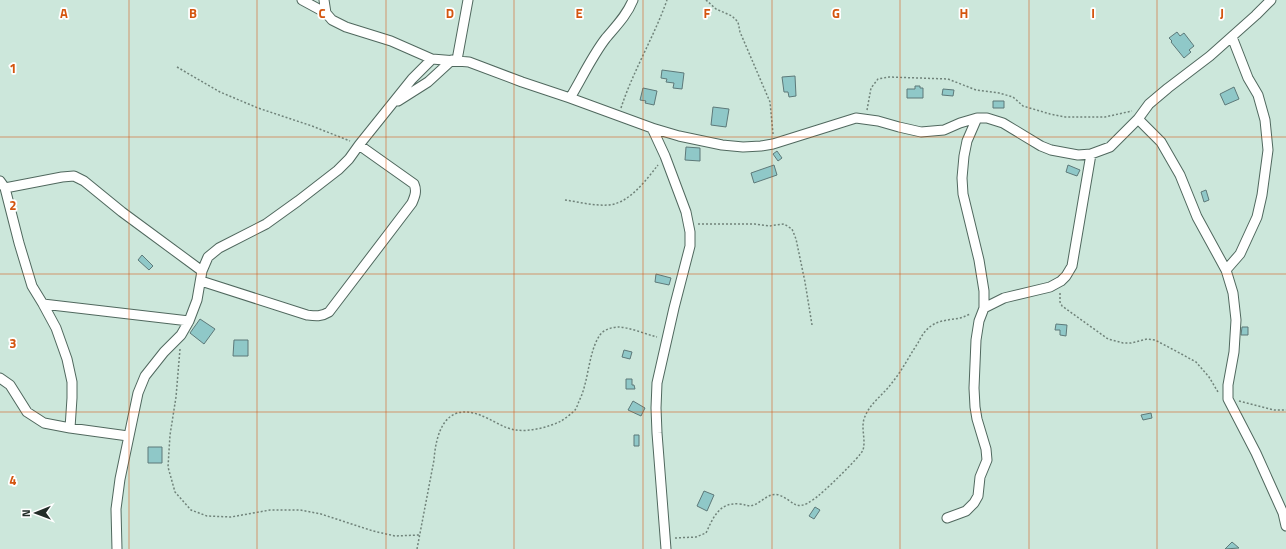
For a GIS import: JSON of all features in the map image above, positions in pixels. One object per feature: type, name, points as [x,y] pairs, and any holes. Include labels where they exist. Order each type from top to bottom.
[{"type":"street","points":[[302,0],[326,13],[332,20],[346,27],[391,41],[432,59],[469,62],[652,128],[679,136],[722,145],[743,147],[774,144],[856,118],[866,118],[912,131],[921,132],[944,130],[977,118],[987,118],[1003,122],[1041,146],[1051,150],[1078,155],[1091,154],[1110,147],[1138,118],[1149,104],[1210,56],[1271,0]]},
{"type":"street","points":[[324,0],[326,13]]},
{"type":"street","points":[[392,105],[428,82],[455,60],[468,0]]},
{"type":"street","points":[[570,98],[599,49],[616,27],[633,0]]},
{"type":"street","points":[[1226,270],[1240,254],[1257,217],[1262,195],[1268,150],[1265,120],[1258,95],[1248,78],[1232,37]]},
{"type":"street","points":[[117,549],[116,509],[120,479],[138,393],[145,376],[164,352],[181,335],[189,321],[197,300],[202,271],[208,257],[219,248],[266,224],[298,201],[349,159],[412,79],[432,59]]},
{"type":"street","points":[[947,518],[966,511],[974,503],[978,496],[980,477],[987,460],[986,449],[975,407],[974,388],[977,331],[985,300],[983,277],[963,194],[962,178],[967,141],[977,118]]},
{"type":"street","points":[[1138,118],[1161,142],[1180,175],[1197,217],[1226,270],[1233,293],[1236,320],[1234,352],[1228,385],[1228,398],[1256,453],[1283,513],[1286,526]]},
{"type":"street","points":[[652,128],[665,156],[686,212],[690,232],[690,246],[657,383],[656,408],[666,549]]},
{"type":"street","points":[[201,281],[307,315],[323,316],[329,312],[412,203],[416,193],[414,184],[360,145]]},
{"type":"street","points":[[984,308],[1004,298],[1050,287],[1061,281],[1066,276],[1072,266],[1091,154]]},
{"type":"street","points":[[70,428],[72,382],[67,359],[56,328],[44,304],[32,286],[26,270],[2,185],[62,176],[74,176],[84,181],[122,212],[202,271]]},
{"type":"street","points":[[44,304],[189,321]]},
{"type":"street","points":[[0,378],[10,385],[27,412],[44,423],[128,436]]},
{"type":"path","points":[[618,115],[625,94],[659,23],[667,0]]},
{"type":"path","points":[[706,0],[716,9],[732,16],[738,22],[740,32],[770,102],[774,144]]},
{"type":"path","points":[[177,67],[220,92],[258,108],[312,126],[360,145]]},
{"type":"path","points":[[866,118],[871,88],[878,79],[889,77],[948,79],[976,90],[999,93],[1013,97],[1023,106],[1065,117],[1105,117],[1128,113],[1149,104]]},
{"type":"path","points":[[565,200],[607,206],[616,204],[630,197],[665,156]]},
{"type":"path","points":[[688,222],[704,225],[755,224],[769,226],[784,224],[792,229],[796,239],[805,282],[812,325]]},
{"type":"path","points":[[1061,281],[1060,302],[1062,306],[1084,321],[1099,334],[1123,344],[1147,339],[1155,340],[1196,362],[1209,377],[1219,394],[1228,398],[1274,410],[1286,410]]},
{"type":"path","points":[[666,538],[696,537],[706,533],[715,514],[721,508],[731,505],[739,504],[748,506],[774,495],[801,506],[815,499],[863,450],[864,420],[869,408],[891,384],[930,326],[960,318],[984,308]]},
{"type":"path","points":[[417,549],[434,460],[435,445],[440,429],[449,417],[456,413],[466,412],[479,414],[516,430],[531,430],[561,421],[575,410],[584,392],[594,346],[600,334],[608,329],[618,327],[667,340]]},
{"type":"path","points":[[181,335],[180,365],[170,435],[168,467],[175,492],[191,510],[207,516],[231,517],[270,510],[300,510],[321,514],[373,531],[395,536],[419,535]]},
{"type":"building","points":[[1177,32],[1180,36],[1184,33],[1194,46],[1189,50],[1191,52],[1184,58],[1169,38]]},
{"type":"building","points":[[662,70],[684,73],[682,89],[673,88],[674,83],[666,82],[667,79],[661,78]]},
{"type":"building","points":[[795,76],[796,96],[789,97],[788,92],[784,92],[782,77]]},
{"type":"building","points":[[915,86],[920,86],[920,88],[923,88],[923,98],[907,98],[907,89],[915,89]]},
{"type":"building","points":[[1234,87],[1239,99],[1225,105],[1220,94]]},
{"type":"building","points":[[643,88],[657,91],[654,105],[640,100]]},
{"type":"building","points":[[943,89],[954,90],[953,96],[942,95]]},
{"type":"building","points":[[993,101],[1004,101],[1004,108],[993,108]]},
{"type":"building","points":[[713,107],[729,109],[726,127],[711,125]]},
{"type":"building","points":[[686,147],[700,148],[700,161],[685,160]]},
{"type":"building","points":[[777,151],[782,158],[778,161],[773,154]]},
{"type":"building","points":[[774,165],[777,175],[754,183],[751,173]]},
{"type":"building","points":[[1068,165],[1080,170],[1077,176],[1066,172]]},
{"type":"building","points":[[1206,190],[1209,200],[1204,202],[1201,192]]},
{"type":"building","points":[[142,255],[153,266],[149,270],[138,260]]},
{"type":"building","points":[[656,274],[671,278],[669,285],[655,282]]},
{"type":"building","points":[[200,319],[215,329],[204,344],[190,333]]},
{"type":"building","points":[[1056,324],[1067,325],[1066,336],[1060,335],[1060,330],[1055,330]]},
{"type":"building","points":[[1242,327],[1248,327],[1248,335],[1241,335]]},
{"type":"building","points":[[234,340],[248,340],[248,356],[233,356]]},
{"type":"building","points":[[624,350],[632,352],[630,359],[622,357]]},
{"type":"building","points":[[626,379],[632,379],[632,385],[634,385],[635,389],[626,389]]},
{"type":"building","points":[[633,401],[645,408],[641,416],[628,410]]},
{"type":"building","points":[[1151,413],[1152,418],[1143,420],[1141,415]]},
{"type":"building","points":[[634,435],[639,435],[639,446],[634,446]]},
{"type":"building","points":[[148,447],[162,447],[162,463],[148,463]]},
{"type":"building","points":[[704,491],[714,495],[707,511],[697,506]]},
{"type":"building","points":[[815,507],[820,510],[814,519],[809,516]]},
{"type":"building","points":[[1232,542],[1239,548],[1225,549]]}]
